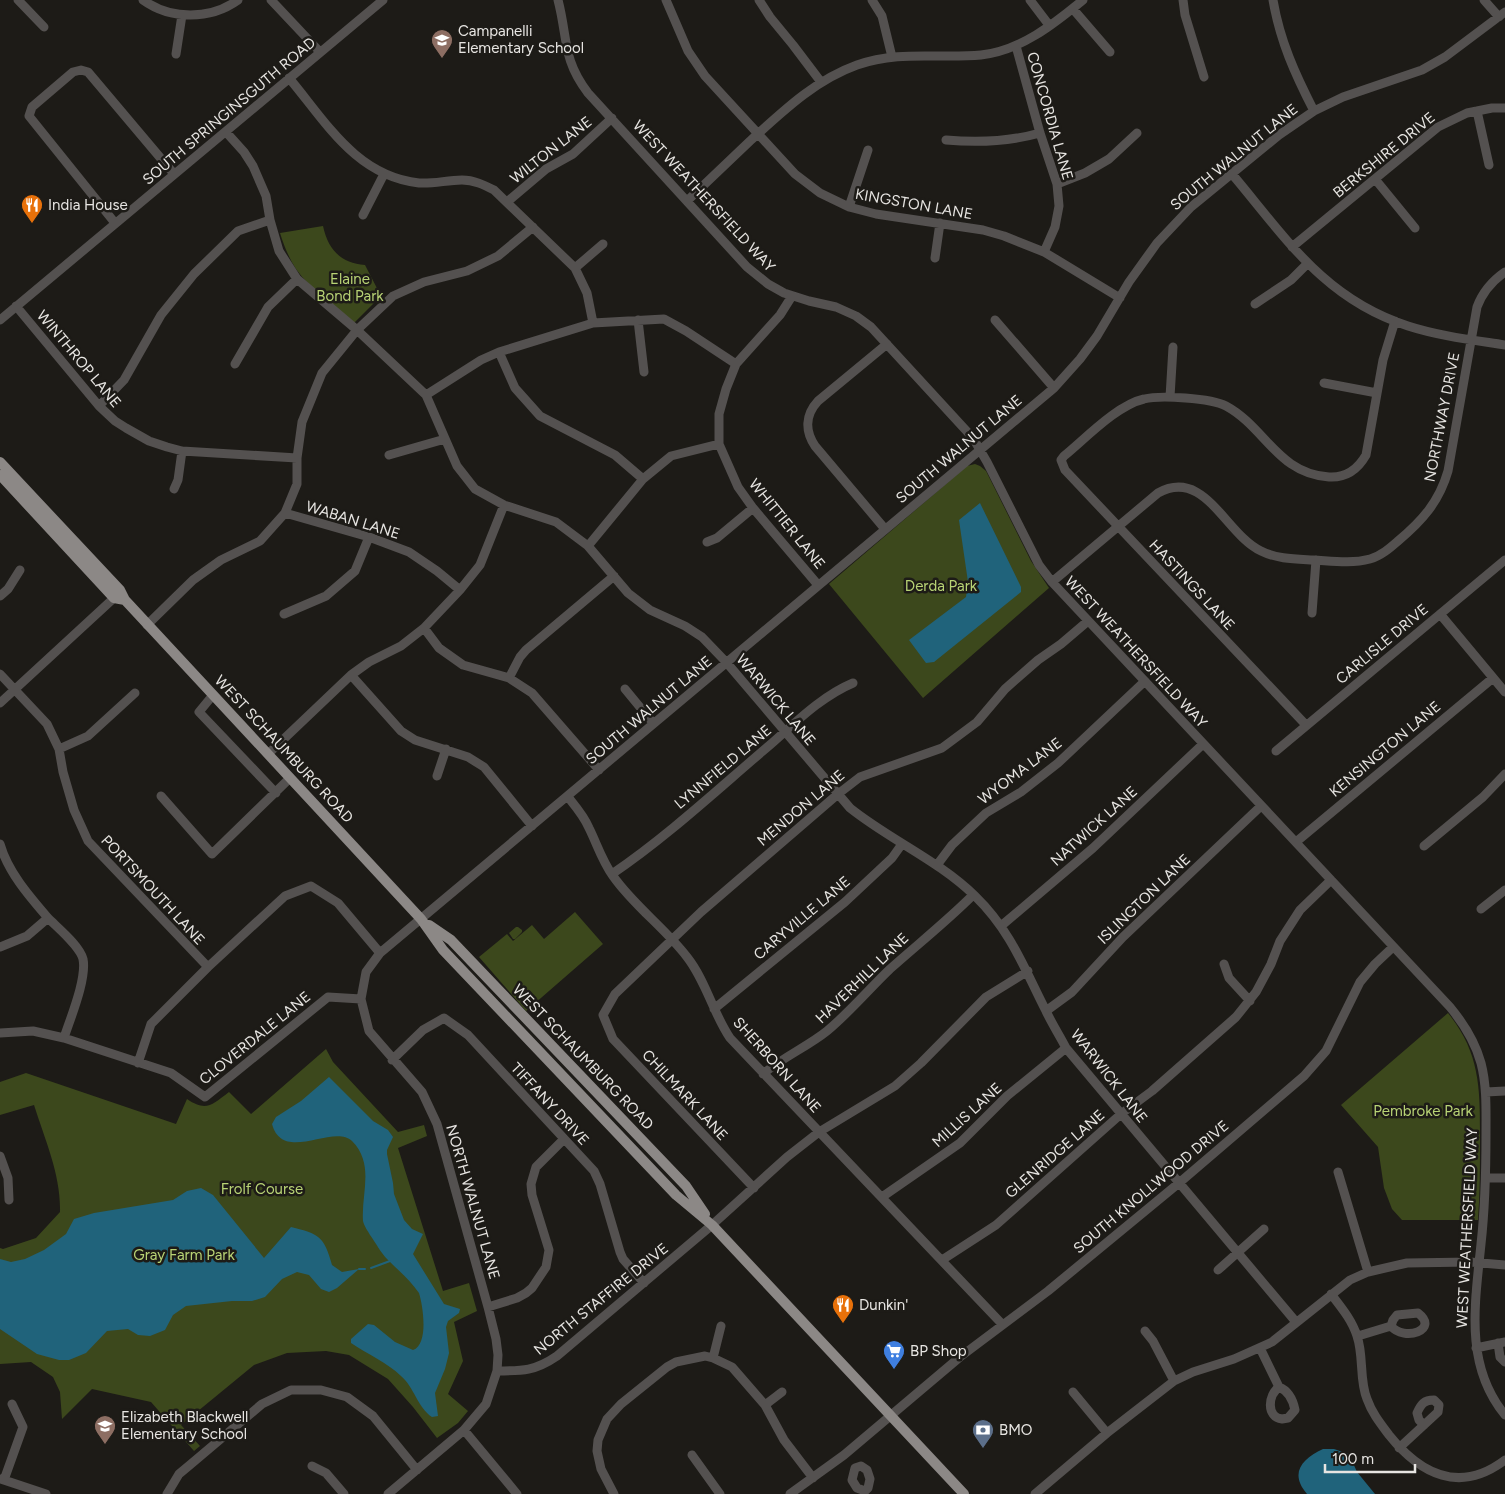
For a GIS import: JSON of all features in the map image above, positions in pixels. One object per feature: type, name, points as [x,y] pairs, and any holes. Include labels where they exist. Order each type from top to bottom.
[{"type":"main road","name":"WEST SCHAUMBURG ROAD","points":[[0,462],[120,590],[125,600],[147,625],[421,919],[451,940],[686,1186],[712,1225],[964,1494]]},
{"type":"main road","points":[[0,475],[114,598],[125,600]]},
{"type":"street","points":[[18,0],[44,27]]},
{"type":"street","points":[[143,0],[156,8],[182,15],[204,14],[219,10],[238,0]]},
{"type":"street","points":[[271,0],[320,52]]},
{"type":"street","name":"SOUTH SPRINGINSGUTH ROAD","points":[[0,320],[383,0]]},
{"type":"street","name":"WEST WEATHERSFIELD WAY","points":[[558,0],[566,48],[573,70],[588,93],[754,273],[775,288],[792,296],[836,307],[848,312],[871,327],[887,344],[972,438],[1039,565],[1052,582],[1450,1007],[1465,1026],[1481,1063],[1486,1092],[1486,1178],[1474,1316],[1476,1348],[1479,1366],[1487,1388],[1505,1415]]},
{"type":"street","name":"KINGSTON LANE","points":[[666,0],[688,51],[705,76],[802,181],[830,199],[849,207],[876,214],[983,230],[1004,236],[1044,252],[1120,298]]},
{"type":"street","points":[[758,0],[821,82]]},
{"type":"street","points":[[872,0],[882,16],[892,57]]},
{"type":"street","points":[[1030,0],[1050,25]]},
{"type":"street","points":[[687,201],[796,100],[821,82],[845,69],[859,64],[908,54],[983,54],[1016,46],[1050,25],[1083,0]]},
{"type":"street","points":[[1183,0],[1185,15],[1204,77]]},
{"type":"street","points":[[1272,0],[1280,33],[1294,71],[1314,111]]},
{"type":"street","points":[[1484,0],[1502,14]]},
{"type":"street","points":[[1073,8],[1110,52]]},
{"type":"street","name":"SOUTH WALNUT LANE","points":[[421,919],[1054,388],[1089,347],[1139,267],[1157,243],[1190,207],[1279,135],[1314,111],[1343,97],[1422,70],[1445,58],[1502,14]]},
{"type":"street","points":[[176,54],[182,15]]},
{"type":"street","name":"CONCORDIA LANE","points":[[1016,46],[1040,133],[1057,184],[1058,213],[1055,227],[1044,252]]},
{"type":"street","points":[[115,223],[29,116],[32,107],[73,72],[81,70],[88,72],[174,174]]},
{"type":"street","points":[[289,78],[349,150],[362,161],[384,174],[400,180],[426,184],[462,180],[480,183],[494,190],[575,268],[587,293],[594,323]]},
{"type":"street","name":"BERKSHIRE DRIVE","points":[[1292,247],[1438,127],[1477,111],[1505,108]]},
{"type":"street","points":[[1477,111],[1489,165]]},
{"type":"street","name":"WILTON LANE","points":[[507,202],[546,169],[573,154],[612,118]]},
{"type":"street","name":"WARWICK LANE","points":[[226,132],[244,152],[253,166],[266,196],[270,220],[279,251],[297,279],[357,330],[426,395],[457,466],[476,489],[504,505],[556,522],[588,546],[628,593],[650,610],[685,626],[702,637],[727,663],[850,808],[902,844],[937,865],[974,894],[1001,926],[1028,971],[1046,1011],[1066,1048],[1296,1322]]},
{"type":"street","points":[[1057,184],[1109,160],[1137,132]]},
{"type":"street","points":[[946,140],[996,142],[1040,133]]},
{"type":"street","points":[[849,207],[868,150]]},
{"type":"street","points":[[363,215],[384,174]]},
{"type":"street","points":[[1232,174],[1308,264],[1350,299],[1395,321],[1419,329],[1505,345]]},
{"type":"street","points":[[1375,179],[1415,228]]},
{"type":"street","points":[[99,406],[124,380],[161,315],[194,274],[238,232],[270,220]]},
{"type":"street","points":[[935,258],[940,223]]},
{"type":"street","points":[[147,625],[193,580],[221,560],[260,541],[285,514],[297,484],[297,458],[302,422],[322,373],[357,330],[393,296],[424,282],[467,271],[498,256],[533,227]]},
{"type":"street","points":[[575,268],[603,244]]},
{"type":"street","points":[[1255,304],[1291,280],[1308,264]]},
{"type":"street","name":"NORTHWAY DRIVE","points":[[1052,582],[1158,493],[1171,487],[1186,487],[1203,496],[1242,538],[1258,550],[1274,556],[1350,562],[1374,557],[1392,546],[1414,528],[1429,512],[1440,494],[1448,472],[1477,306],[1482,295],[1492,282],[1505,272]]},
{"type":"street","points":[[234,364],[268,308],[297,279]]},
{"type":"street","name":"WHITTIER LANE","points":[[792,296],[780,315],[736,364],[719,414],[719,444],[738,487],[753,508],[818,586]]},
{"type":"street","name":"WINTHROP LANE","points":[[16,306],[99,406],[114,421],[135,434],[149,441],[182,451],[297,458]]},
{"type":"street","points":[[426,395],[481,360],[499,352],[594,323],[664,319],[736,364]]},
{"type":"street","points":[[638,320],[644,372]]},
{"type":"street","points":[[994,320],[1054,388]]},
{"type":"street","points":[[1173,347],[1170,397],[1206,400],[1224,404],[1240,416],[1279,456],[1291,465],[1315,475],[1334,478],[1353,471],[1364,459],[1370,438],[1386,348],[1395,321]]},
{"type":"street","points":[[885,529],[815,446],[809,435],[807,422],[811,409],[818,402],[887,344]]},
{"type":"street","points":[[499,352],[515,388],[540,416],[616,455],[643,479]]},
{"type":"street","points":[[1324,383],[1377,393]]},
{"type":"street","name":"HASTINGS LANE","points":[[1170,397],[1145,398],[1126,406],[1064,456],[1061,463],[1065,470],[1118,527],[1306,725]]},
{"type":"street","points":[[389,455],[445,439]]},
{"type":"street","points":[[588,546],[643,479],[671,456],[719,444]]},
{"type":"street","points":[[174,489],[178,480],[182,451]]},
{"type":"street","points":[[268,754],[351,675],[369,662],[401,646],[424,628],[460,590],[480,565],[504,505]]},
{"type":"street","points":[[708,542],[717,538],[753,508]]},
{"type":"street","name":"WABAN LANE","points":[[285,514],[369,537],[409,552],[437,570],[460,590]]},
{"type":"street","points":[[284,614],[326,596],[355,571],[369,537]]},
{"type":"street","points":[[1312,613],[1316,560]]},
{"type":"street","name":"CARLISLE DRIVE","points":[[1276,750],[1505,560]]},
{"type":"street","points":[[0,596],[8,589],[20,570]]},
{"type":"street","points":[[509,678],[526,650],[614,576]]},
{"type":"street","points":[[0,703],[114,598]]},
{"type":"street","points":[[1440,614],[1505,692]]},
{"type":"street","name":"MENDON LANE","points":[[603,1015],[615,994],[672,939],[838,794],[860,777],[942,748],[977,722],[1005,690],[1038,660],[1061,644],[1088,621]]},
{"type":"street","points":[[424,628],[439,648],[463,665],[509,678],[532,693],[599,770]]},
{"type":"street","name":"PORTSMOUTH LANE","points":[[0,674],[47,724],[59,749],[63,772],[74,810],[88,841],[208,967]]},
{"type":"street","points":[[351,675],[400,731],[415,740],[468,757],[484,767],[532,826]]},
{"type":"street","name":"KENSINGTON LANE","points":[[1296,842],[1493,678]]},
{"type":"street","name":"WYOMA LANE","points":[[937,865],[952,845],[986,813],[1021,792],[1058,764],[1145,681]]},
{"type":"street","name":"LYNNFIELD LANE","points":[[612,874],[651,845],[785,731],[838,689],[853,683]]},
{"type":"street","points":[[625,688],[653,723]]},
{"type":"street","points":[[59,749],[88,736],[135,693]]},
{"type":"street","points":[[213,695],[199,712],[276,794]]},
{"type":"street","name":"NATWICK LANE","points":[[1001,926],[1093,848],[1203,744]]},
{"type":"street","points":[[437,776],[446,749]]},
{"type":"street","points":[[1424,846],[1483,797],[1505,774]]},
{"type":"street","points":[[161,796],[212,854],[276,794],[290,778]]},
{"type":"street","name":"SHERBORN LANE","points":[[568,797],[586,822],[603,860],[612,874],[687,957],[698,974],[730,1038],[1002,1324]]},
{"type":"street","name":"ISLINGTON LANE","points":[[1046,1011],[1072,992],[1124,937],[1262,806]]},
{"type":"street","points":[[0,844],[2,858],[22,886],[48,918],[75,946],[83,959],[82,980],[64,1038]]},
{"type":"street","name":"CARYVILLE LANE","points":[[714,1009],[845,902],[892,858],[902,844]]},
{"type":"street","name":"GLENRIDGE LANE","points":[[942,1260],[996,1225],[1121,1114],[1152,1091],[1226,1027],[1250,1000],[1272,964],[1280,941],[1300,910],[1331,880]]},
{"type":"street","points":[[138,1062],[151,1024],[208,967],[285,896],[311,886],[338,904],[380,953]]},
{"type":"street","points":[[1481,910],[1505,890]]},
{"type":"street","name":"HAVERHILL LANE","points":[[764,1074],[772,1066],[815,1040],[850,1012],[875,983],[974,894]]},
{"type":"street","points":[[0,947],[27,936],[48,918]]},
{"type":"street","name":"NORTH WALNUT LANE","points":[[388,1494],[464,1430],[486,1404],[497,1371],[496,1339],[437,1124],[422,1092],[392,1060],[369,1031],[361,999],[366,972],[380,953],[421,919]]},
{"type":"street","name":"SOUTH KNOLLWOOD DRIVE","points":[[790,1494],[844,1455],[1002,1324],[1048,1291],[1284,1094],[1316,1063],[1326,1050],[1360,982],[1375,964],[1394,947]]},
{"type":"street","points":[[1224,964],[1229,978],[1250,1000]]},
{"type":"street","name":"NORTH STAFFIRE DRIVE","points":[[497,1371],[527,1371],[543,1366],[557,1356],[712,1225],[787,1157],[819,1132],[894,1086],[921,1063],[986,998],[1028,971]]},
{"type":"street","name":"CLOVERDALE LANE","points":[[0,1033],[33,1030],[64,1038],[171,1073],[205,1097],[328,998],[361,999]]},
{"type":"street","name":"CHILMARK LANE","points":[[603,1015],[613,1039],[754,1188]]},
{"type":"street","name":"TIFFANY DRIVE","points":[[392,1060],[423,1030],[444,1018],[468,1035],[597,1176],[623,1259],[644,1282]]},
{"type":"street","name":"MILLIS LANE","points":[[882,1197],[960,1143],[1008,1096],[1066,1048]]},
{"type":"street","points":[[1486,1092],[1505,1091]]},
{"type":"street","points":[[488,1307],[517,1298],[526,1293],[532,1288],[546,1266],[549,1250],[530,1184],[536,1167],[564,1139]]},
{"type":"street","points":[[0,1156],[8,1178],[9,1200]]},
{"type":"street","points":[[1338,1172],[1368,1272]]},
{"type":"street","points":[[1486,1178],[1505,1178]]},
{"type":"street","points":[[1218,1270],[1264,1229]]},
{"type":"street","points":[[1035,1494],[1174,1381],[1193,1372],[1234,1359],[1272,1342],[1350,1280],[1368,1272],[1408,1263],[1441,1262],[1505,1265]]},
{"type":"street","points":[[1331,1294],[1348,1315],[1358,1336],[1366,1397],[1376,1418],[1399,1448],[1415,1462],[1436,1475],[1455,1479],[1476,1477],[1492,1471],[1505,1460]]},
{"type":"street","points":[[713,1358],[721,1326]]},
{"type":"street","points":[[1358,1336],[1391,1326]]},
{"type":"street","points":[[1145,1331],[1153,1341],[1174,1381]]},
{"type":"street","points":[[1476,1348],[1502,1342],[1500,1356],[1505,1362]]},
{"type":"street","points":[[1260,1348],[1279,1387]]},
{"type":"street","points":[[614,1494],[601,1469],[598,1451],[598,1440],[607,1419],[612,1412],[660,1372],[676,1362],[705,1356],[732,1368],[765,1405],[784,1440],[812,1478]]},
{"type":"street","points":[[167,1494],[179,1474],[262,1404],[291,1390],[321,1390],[348,1398],[373,1416],[417,1470]]},
{"type":"street","points":[[765,1405],[782,1392]]},
{"type":"street","points":[[1073,1392],[1108,1433]]},
{"type":"street","points":[[12,1404],[23,1427],[2,1480],[46,1494]]},
{"type":"street","points":[[1399,1448],[1424,1425]]},
{"type":"street","points":[[464,1430],[517,1494]]},
{"type":"street","points":[[692,1455],[720,1494]]},
{"type":"street","points":[[844,1455],[855,1468]]},
{"type":"street","points":[[312,1466],[326,1473],[344,1494]]},
{"type":"green space","name":"Elaine Bond Park","points":[[323,226],[328,242],[336,253],[356,264],[365,265],[381,296],[354,323],[316,291],[296,269],[280,233]]},
{"type":"green space","name":"Derda Park","points":[[975,464],[986,471],[1031,561],[1049,588],[923,698],[829,584],[967,466]]},
{"type":"green space","points":[[575,912],[603,944],[526,1011],[479,957],[507,934],[513,941],[532,925],[544,939]]},
{"type":"green space","points":[[516,927],[522,930],[522,932],[513,939],[509,933]]},
{"type":"green space","name":"Pembroke Park","points":[[1448,1013],[1467,1043],[1473,1058],[1479,1089],[1480,1180],[1478,1220],[1402,1220],[1392,1209],[1384,1188],[1378,1147],[1341,1105]]},
{"type":"green space","name":"Gray Farm Park","points":[[326,1049],[333,1062],[398,1132],[424,1125],[427,1136],[398,1148],[443,1291],[469,1283],[477,1311],[454,1322],[463,1361],[448,1394],[468,1411],[458,1423],[437,1438],[388,1379],[349,1355],[326,1351],[287,1353],[254,1365],[181,1425],[200,1446],[194,1451],[151,1402],[92,1389],[62,1419],[60,1392],[53,1377],[31,1362],[0,1364],[0,1248],[3,1249],[36,1238],[60,1212],[60,1198],[55,1171],[34,1105],[0,1115],[0,1082],[26,1073],[176,1124],[187,1099],[204,1106],[213,1103],[229,1092],[251,1114]]},
{"type":"water","points":[[980,503],[1021,587],[1021,592],[934,662],[926,663],[909,640],[966,597],[968,582],[959,520]]},
{"type":"water","points":[[329,1077],[373,1121],[388,1130],[393,1137],[387,1154],[394,1194],[404,1220],[412,1229],[423,1234],[413,1254],[444,1304],[460,1309],[459,1313],[448,1321],[446,1327],[449,1353],[445,1369],[435,1393],[438,1416],[432,1417],[427,1413],[409,1386],[396,1371],[351,1343],[351,1339],[368,1324],[374,1325],[395,1342],[413,1350],[418,1346],[423,1333],[422,1307],[419,1293],[383,1254],[363,1221],[365,1169],[359,1150],[352,1141],[344,1137],[333,1136],[297,1142],[286,1141],[278,1135],[272,1124],[276,1117],[301,1101]]},
{"type":"water","points":[[201,1188],[213,1195],[264,1258],[291,1227],[314,1234],[319,1238],[326,1248],[332,1265],[342,1272],[359,1269],[337,1288],[329,1292],[321,1289],[309,1275],[297,1272],[282,1279],[265,1297],[252,1301],[232,1301],[186,1306],[173,1315],[165,1330],[150,1336],[138,1335],[128,1329],[107,1331],[86,1353],[69,1360],[59,1360],[37,1354],[0,1329],[0,1259],[11,1262],[25,1259],[44,1250],[66,1234],[74,1219],[94,1213],[173,1200],[187,1191]]},
{"type":"water","points":[[1323,1449],[1334,1449],[1349,1454],[1357,1472],[1375,1494],[1307,1494],[1299,1480],[1300,1467],[1309,1457]]},
{"type":"waterway","points":[[371,1268],[390,1261]]},
{"type":"waterway","points":[[359,1269],[365,1269]]},
{"type":"place","name":"Campanelli Elementary School","points":[[442,59]]},
{"type":"place","name":"India House","points":[[32,224]]},
{"type":"place","name":"Dunkin'","points":[[843,1324]]},
{"type":"place","name":"BP Shop","points":[[894,1370]]},
{"type":"place","name":"Elizabeth Blackwell Elementary School","points":[[105,1445]]},
{"type":"place","name":"BMO","points":[[983,1449]]},
{"type":"park label","name":"Frolf Course","points":[[262,1189]]}]
